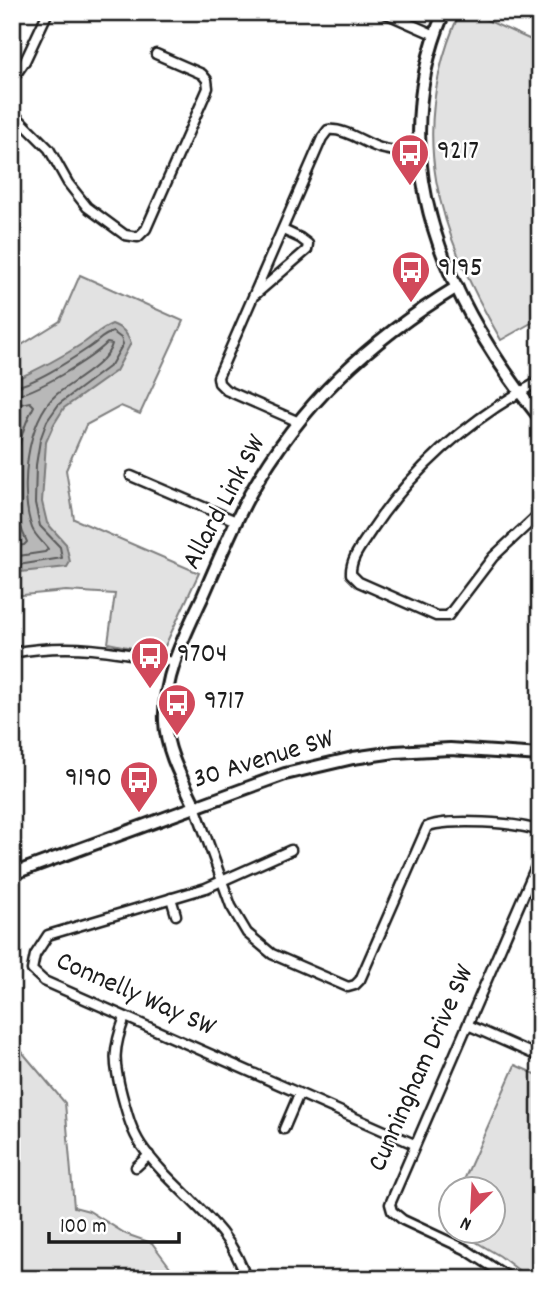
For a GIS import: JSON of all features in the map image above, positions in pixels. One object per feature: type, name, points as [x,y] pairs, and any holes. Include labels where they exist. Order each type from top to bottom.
[{"type":"street","points":[[12,80],[25,61],[48,12]]},
{"type":"street","points":[[383,12],[435,35]]},
{"type":"street","points":[[444,12],[435,35],[422,92],[419,153],[422,184],[431,223],[457,287],[487,342],[540,418]]},
{"type":"street","points":[[12,112],[49,149],[68,183],[87,207],[118,231],[138,237],[146,229],[208,88],[207,80],[202,74],[156,54]]},
{"type":"street","points":[[299,422],[229,391],[219,383],[219,374],[323,138],[328,130],[337,130],[381,148],[419,153]]},
{"type":"street","points":[[254,296],[307,250],[306,242],[283,230]]},
{"type":"street","name":"Allard Link SW","points":[[195,806],[171,752],[166,731],[165,705],[174,662],[236,521],[263,472],[299,422],[343,373],[407,318],[457,287]]},
{"type":"street","points":[[540,381],[457,436],[408,482],[367,537],[352,562],[351,574],[359,582],[436,616],[448,616],[493,556],[540,513]]},
{"type":"street","points":[[131,476],[236,521]]},
{"type":"street","points":[[12,653],[56,647],[82,647],[174,662]]},
{"type":"street","name":"30 Avenue SW","points":[[12,874],[285,774],[352,758],[450,749],[540,755]]},
{"type":"street","points":[[195,806],[237,918],[247,933],[279,958],[339,985],[350,987],[360,980],[427,827],[439,822],[457,822],[528,827],[540,832]]},
{"type":"street","points":[[222,880],[291,850]]},
{"type":"street","name":"Cunningham Drive SW","points":[[511,1279],[465,1249],[403,1220],[392,1211],[390,1198],[540,857]]},
{"type":"street","name":"Connelly Way SW","points":[[222,880],[206,888],[48,935],[32,961],[32,970],[38,978],[414,1144]]},
{"type":"street","points":[[171,898],[176,915]]},
{"type":"street","points":[[125,1017],[115,1045],[116,1070],[132,1129],[149,1155],[224,1236],[241,1262],[246,1279]]},
{"type":"street","points":[[468,1025],[540,1057]]},
{"type":"street","points":[[284,1129],[299,1094]]},
{"type":"street","points":[[136,1167],[149,1155]]},
{"type":"street","points":[[162,1168],[171,1160]]},
{"type":"shaded area","points":[[460,12],[469,12],[540,44],[540,318],[501,340],[460,260],[436,181],[432,140],[434,99],[443,56]]},
{"type":"shaded area","points":[[80,275],[183,321],[140,414],[121,406],[86,425],[66,470],[74,519],[199,573],[165,646],[156,653],[108,643],[115,594],[66,591],[12,596],[12,351],[60,321]]},
{"type":"shaded area","points":[[12,1040],[65,1103],[74,1207],[89,1211],[126,1234],[152,1243],[179,1279],[12,1279]]},
{"type":"shaded area","points":[[515,1065],[540,1076],[540,1279],[530,1279],[483,1246],[506,1246],[506,1176],[466,1176]]},
{"type":"water","points":[[112,324],[124,331],[131,343],[116,371],[64,408],[46,442],[42,502],[47,523],[66,544],[70,562],[67,567],[12,573],[12,381],[58,358]]},
{"type":"waterway","points":[[12,1125],[17,1200],[12,1218]]},
{"type":"place","name":"9217","points":[[410,187]]},
{"type":"place","name":"9195","points":[[411,304]]},
{"type":"place","name":"9704","points":[[150,690]]},
{"type":"place","name":"9717","points":[[177,737]]},
{"type":"place","name":"9190","points":[[139,814]]}]
